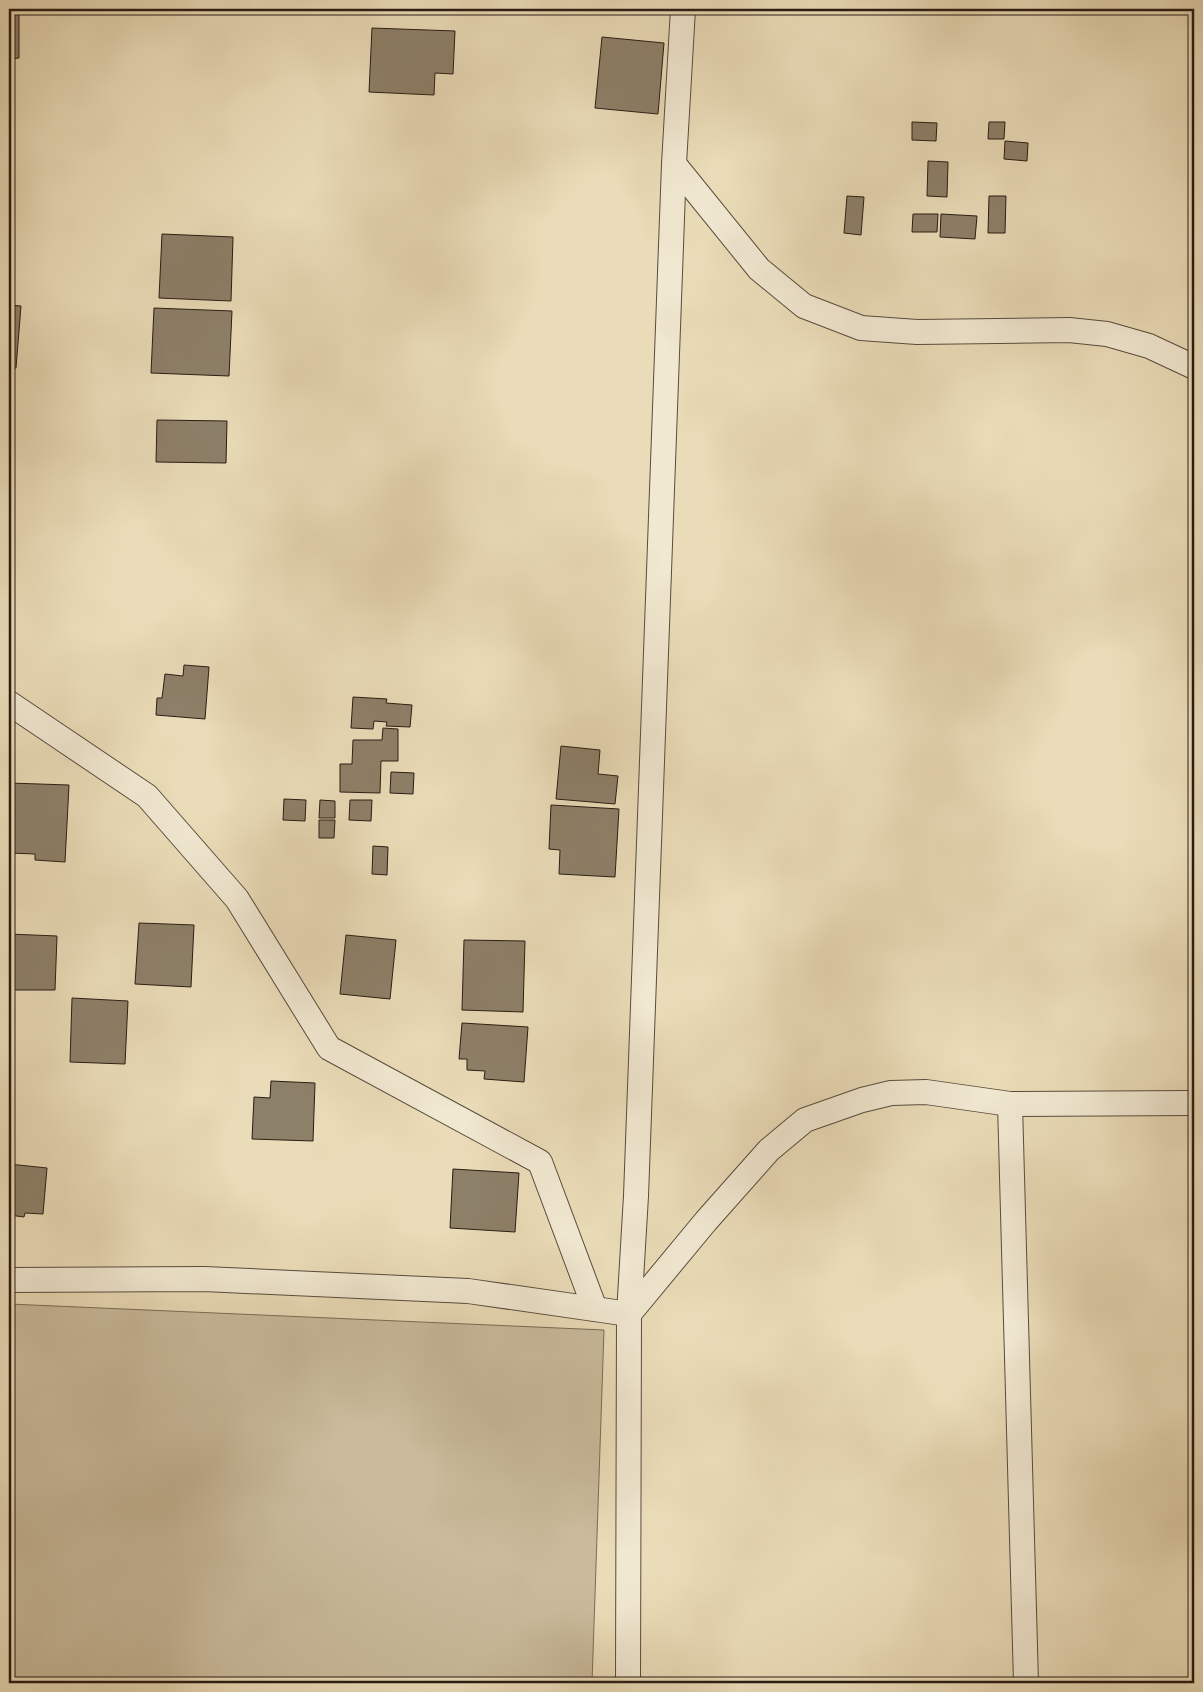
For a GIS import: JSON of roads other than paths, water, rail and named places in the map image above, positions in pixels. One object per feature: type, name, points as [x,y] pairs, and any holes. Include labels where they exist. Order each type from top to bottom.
[{"type":"street","points":[[628,1683],[629,1314],[636,1196],[674,164],[684,9]]},
{"type":"street","points":[[674,164],[759,269],[804,306],[860,328],[917,332],[1068,330],[1107,334],[1149,346],[1194,367]]},
{"type":"street","points":[[9,703],[146,796],[237,899],[329,1048],[540,1162],[595,1309]]},
{"type":"street","points":[[629,1314],[706,1221],[769,1150],[805,1120],[862,1100],[891,1093],[926,1092],[1010,1104],[1194,1103]]},
{"type":"street","points":[[1010,1104],[1026,1683]]},
{"type":"street","points":[[9,1280],[204,1279],[449,1290],[629,1314]]}]
